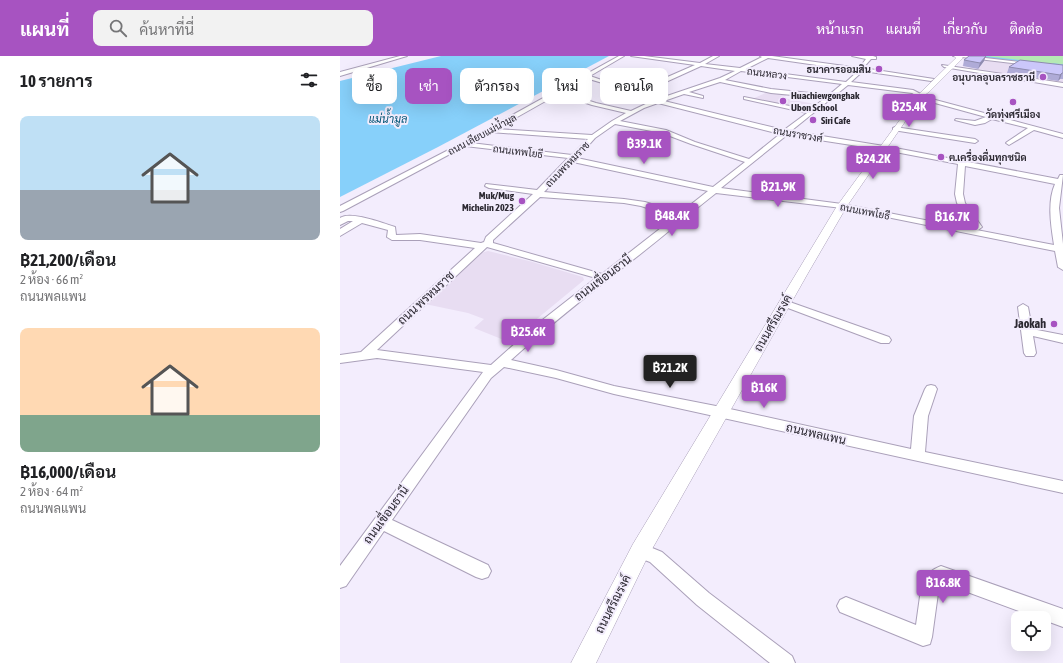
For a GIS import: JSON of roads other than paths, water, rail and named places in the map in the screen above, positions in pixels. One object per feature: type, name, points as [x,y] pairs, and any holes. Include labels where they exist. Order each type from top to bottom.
[{"type":"main road","name":"ถนนศรีณรงค์","points":[[583,663],[640,551],[842,206],[883,148],[895,134],[920,96],[928,90],[934,79],[952,57],[956,56],[960,58],[934,79]]},
{"type":"street","points":[[340,69],[382,56]]},
{"type":"street","points":[[340,74],[405,56]]},
{"type":"street","name":"ถนน เลียบแม่น้ำมูล","points":[[592,73],[622,56]]},
{"type":"street","name":"ถนนหลวง","points":[[633,56],[913,92],[927,100],[1063,136]]},
{"type":"street","points":[[668,79],[718,56]]},
{"type":"street","points":[[761,56],[934,79]]},
{"type":"street","name":"ถนนพรหมราช","points":[[668,97],[720,80],[768,56]]},
{"type":"street","points":[[801,69],[821,56]]},
{"type":"street","points":[[854,56],[873,57]]},
{"type":"street","points":[[956,56],[1063,68]]},
{"type":"street","name":"ถนนเขื่อนธานี","points":[[340,580],[487,375],[540,327],[604,277],[618,268],[785,132],[848,83],[861,70],[866,68],[873,57]]},
{"type":"street","points":[[944,66],[952,66],[1063,86]]},
{"type":"street","points":[[720,80],[770,91],[829,97]]},
{"type":"street","points":[[682,92],[700,97]]},
{"type":"street","points":[[746,98],[812,112]]},
{"type":"street","name":"ถนน เลียบแม่น้ำมูล","points":[[340,209],[464,144],[542,101]]},
{"type":"street","points":[[592,103],[629,112]]},
{"type":"street","name":"ถนนพรหมราช","points":[[485,245],[489,239],[539,194],[593,137],[629,112],[651,104]]},
{"type":"street","name":"ถนนราชวงศ์","points":[[665,104],[785,132],[1061,179]]},
{"type":"street","points":[[958,120],[976,124],[982,123],[992,116]]},
{"type":"street","points":[[614,122],[664,131],[693,143],[749,161]]},
{"type":"street","points":[[1009,143],[1033,128]]},
{"type":"street","points":[[488,130],[593,137]]},
{"type":"street","points":[[895,134],[975,141]]},
{"type":"street","name":"ถนนเทพโยธี","points":[[464,144],[572,158],[714,190],[842,206],[1061,250]]},
{"type":"street","points":[[962,163],[959,194],[961,203],[978,227]]},
{"type":"street","points":[[1061,179],[1056,187],[1055,214],[1063,266]]},
{"type":"street","points":[[489,186],[539,194],[624,201],[642,204],[681,216]]},
{"type":"street","points":[[340,222],[346,218],[361,220],[392,229],[392,237],[420,237],[485,245],[604,277]]},
{"type":"street","points":[[340,233],[361,220]]},
{"type":"street","name":"ถนน พรหมราช","points":[[365,355],[485,245]]},
{"type":"street","points":[[784,303],[884,340]]},
{"type":"street","points":[[1023,307],[1030,353]]},
{"type":"street","points":[[1027,331],[1063,339]]},
{"type":"street","name":"ถนนพลแพน","points":[[340,359],[365,355],[385,355],[497,366],[556,374],[614,390],[1063,487]]},
{"type":"street","points":[[917,456],[920,416],[931,390]]},
{"type":"street","points":[[381,522],[482,571]]},
{"type":"street","points":[[640,551],[656,557],[703,599],[785,663]]},
{"type":"street","points":[[846,606],[923,637],[931,582],[941,574],[1063,618]]},
{"type":"water","name":"แม่น้ำมูล","points":[[441,56],[609,56],[586,68],[542,68],[542,92],[534,96],[534,68],[460,68],[460,104],[519,104],[340,197],[340,81],[352,78],[352,104],[397,104],[397,68],[393,68]]},
{"type":"waterway","points":[[978,56],[1022,61]]},
{"type":"waterway","points":[[1053,64],[1063,65]]},
{"type":"place","name":"ธนาคารออมสิน","points":[[879,69]]},
{"type":"place","name":"อนุบาลอุบลราชธานี","points":[[1043,77]]},
{"type":"place","name":"Huachiewgonghak Ubon School","points":[[783,101]]},
{"type":"place","name":"วัดทุ่งศรีเมือง","points":[[1013,102]]},
{"type":"place","name":"Siri Cafe","points":[[813,120]]},
{"type":"place","name":"ฅ.เครื่องดื่มทุกชนิด","points":[[941,157]]},
{"type":"place","name":"Muk/Mug Michelin 2023","points":[[522,201]]},
{"type":"place","name":"Jaokah","points":[[1054,324]]}]
